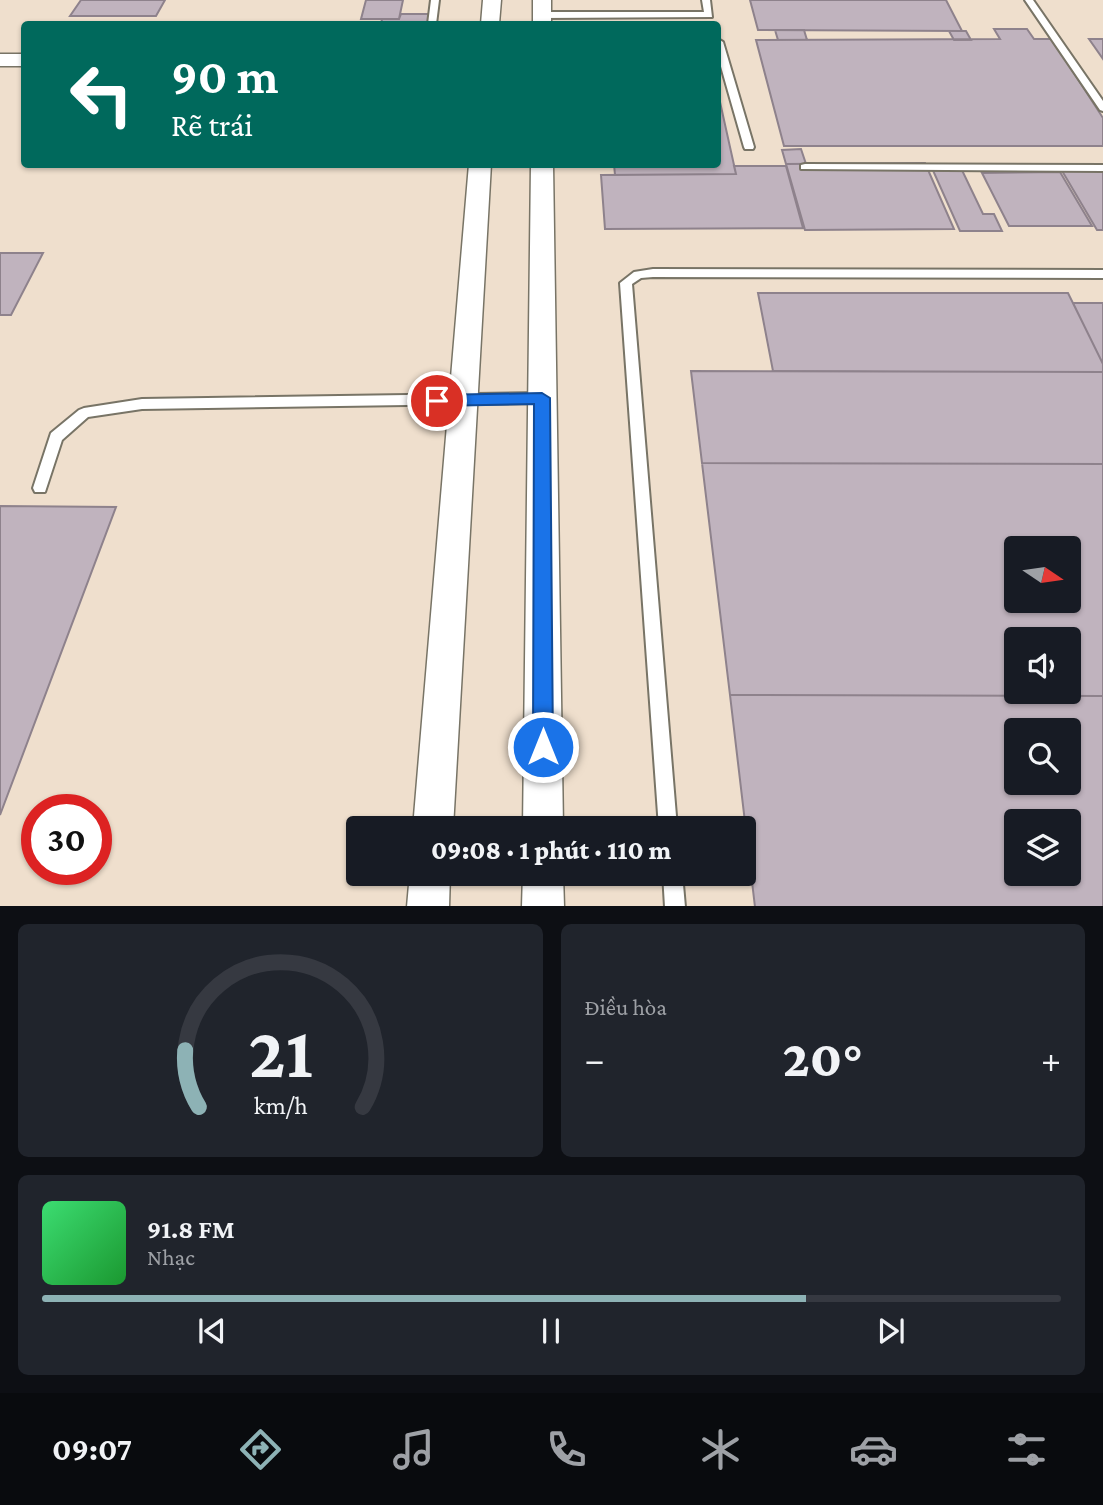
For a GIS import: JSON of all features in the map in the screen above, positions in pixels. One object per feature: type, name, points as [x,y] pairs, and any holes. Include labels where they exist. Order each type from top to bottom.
[{"type":"street","points":[[490,21],[492,0]]},
{"type":"street","points":[[0,60],[21,60]]},
{"type":"street","points":[[434,816],[480,168]]},
{"type":"street","points":[[542,168],[543,816]]},
{"type":"street","points":[[428,906],[429,886]]},
{"type":"street","points":[[543,886],[543,906]]},
{"type":"lane","points":[[432,21],[435,0]]},
{"type":"lane","points":[[542,13],[711,20],[706,0]]},
{"type":"lane","points":[[1029,0],[1103,108]]},
{"type":"lane","points":[[721,51],[750,147]]},
{"type":"lane","points":[[805,167],[1103,168]]},
{"type":"lane","points":[[667,816],[626,284],[638,275],[653,273],[1103,274]]},
{"type":"lane","points":[[40,488],[56,437],[84,412],[142,404],[542,398]]},
{"type":"lane","points":[[673,886],[675,906]]},
{"type":"shaded area","points":[[0,0],[1103,0],[1103,906],[0,906]]},
{"type":"building","points":[[81,0],[165,0],[156,16],[70,16]]},
{"type":"building","points":[[366,0],[403,0],[399,19],[361,19]]},
{"type":"building","points":[[750,0],[946,0],[962,31],[758,30]]},
{"type":"building","points":[[401,14],[430,14],[429,21],[382,21],[399,19]]},
{"type":"building","points":[[994,29],[1027,29],[1034,39],[1052,39],[1103,118],[1103,146],[784,146],[756,40],[1000,39]]},
{"type":"building","points":[[775,30],[804,30],[807,40],[778,40]]},
{"type":"building","points":[[949,31],[966,31],[971,40],[954,40]]},
{"type":"building","points":[[1089,39],[1103,39],[1103,59]]},
{"type":"building","points":[[721,106],[736,174],[615,175],[614,168],[721,168]]},
{"type":"building","points":[[801,149],[806,164],[786,164],[782,150]]},
{"type":"building","points":[[925,163],[954,229],[805,230],[786,164]]},
{"type":"building","points":[[1058,164],[1103,164],[1103,230],[1097,230]]},
{"type":"building","points":[[734,166],[786,166],[803,228],[605,229],[601,175],[736,174]]},
{"type":"building","points":[[931,166],[960,166],[983,214],[994,214],[1002,231],[960,231]]},
{"type":"building","points":[[1060,172],[1092,226],[1009,226],[982,173]]},
{"type":"building","points":[[0,253],[43,253],[11,315],[0,315]]},
{"type":"building","points":[[758,293],[1068,293],[1103,364],[1103,372],[773,371]]},
{"type":"building","points":[[1073,303],[1103,303],[1103,364]]},
{"type":"building","points":[[691,371],[1103,372],[1103,464],[702,463]]},
{"type":"building","points":[[702,463],[1103,464],[1103,696],[1081,696],[1081,627],[1004,627],[1004,696],[730,695]]},
{"type":"building","points":[[0,506],[116,507],[0,815]]},
{"type":"building","points":[[730,695],[1004,696],[1004,704],[1081,704],[1081,696],[1103,696],[1103,906],[755,906],[753,886],[756,886],[756,816],[744,816]]},
{"type":"route","points":[[437,401],[542,398],[543,747]]}]
